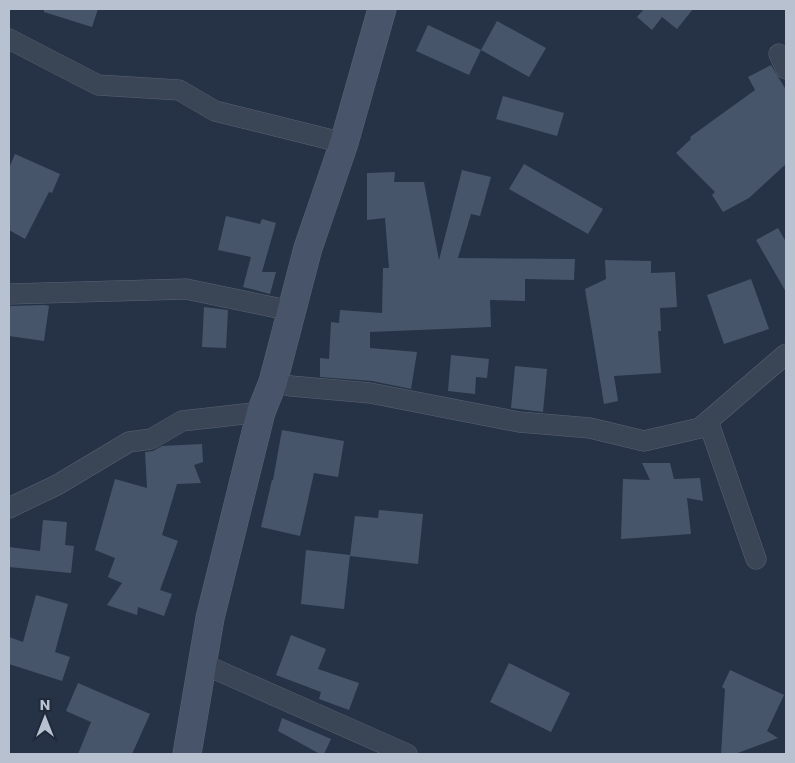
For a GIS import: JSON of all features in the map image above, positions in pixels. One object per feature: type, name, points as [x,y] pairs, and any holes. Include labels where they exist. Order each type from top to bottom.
[{"type":"street","points":[[187,754],[210,618],[262,412],[273,382],[308,248],[344,143],[382,9]]},
{"type":"street","points":[[9,38],[98,85],[179,90],[215,111],[344,143]]},
{"type":"street","points":[[9,294],[186,289],[292,311]]},
{"type":"street","points":[[273,382],[291,386],[370,393],[519,422],[590,428],[644,441],[700,428],[786,354]]},
{"type":"street","points":[[9,508],[57,485],[129,442],[151,440],[182,421],[262,412]]},
{"type":"street","points":[[708,421],[756,559]]},
{"type":"street","points":[[203,664],[407,754]]},
{"type":"building","points":[[44,9],[98,9],[92,27],[44,12]]},
{"type":"building","points":[[644,9],[693,9],[677,29],[662,17],[652,30],[637,17]]},
{"type":"building","points":[[497,21],[546,48],[529,77],[481,50]]},
{"type":"building","points":[[428,25],[481,50],[469,75],[416,51]]},
{"type":"building","points":[[771,65],[786,90],[786,164],[749,198],[723,212],[712,195],[715,192],[676,153],[691,139],[690,137],[755,90],[748,77]]},
{"type":"building","points":[[503,96],[564,113],[557,136],[496,119]]},
{"type":"building","points":[[15,154],[60,174],[52,193],[49,192],[25,239],[9,230],[9,168]]},
{"type":"building","points":[[524,164],[603,209],[588,234],[509,189]]},
{"type":"building","points":[[462,170],[491,177],[480,216],[471,214],[458,258],[575,259],[574,280],[525,279],[525,301],[490,300],[491,327],[370,332],[370,348],[417,352],[411,389],[372,381],[320,377],[320,358],[329,359],[331,322],[339,323],[340,310],[382,313],[383,268],[389,268],[385,218],[367,220],[367,173],[395,172],[394,182],[424,182],[439,260]]},
{"type":"building","points":[[226,216],[260,224],[262,219],[276,223],[262,272],[276,272],[270,294],[243,287],[251,257],[218,250]]},
{"type":"building","points":[[778,228],[786,242],[786,292],[756,240]]},
{"type":"building","points":[[605,260],[651,261],[651,273],[675,272],[677,307],[660,308],[661,331],[658,331],[661,373],[614,376],[618,401],[604,404],[585,289],[606,279]]},
{"type":"building","points":[[751,279],[769,329],[724,344],[707,295]]},
{"type":"building","points":[[9,306],[49,306],[44,341],[9,336]]},
{"type":"building","points":[[204,307],[228,310],[226,348],[202,347]]},
{"type":"building","points":[[451,355],[489,359],[487,378],[476,377],[475,394],[448,391]]},
{"type":"building","points":[[515,366],[547,369],[543,412],[511,408]]},
{"type":"building","points":[[282,430],[344,441],[338,477],[314,473],[300,536],[261,527],[273,480]]},
{"type":"building","points":[[202,444],[203,462],[194,465],[201,483],[177,484],[162,535],[178,541],[160,590],[172,594],[164,616],[138,607],[137,615],[107,605],[122,583],[108,577],[115,558],[95,550],[115,479],[147,488],[145,452],[153,451],[162,446]]},
{"type":"building","points":[[642,463],[670,463],[674,479],[700,478],[703,501],[687,498],[691,534],[621,539],[623,479],[650,480]]},
{"type":"building","points":[[379,510],[423,514],[418,564],[350,556],[355,516],[378,518]]},
{"type":"building","points":[[43,520],[67,522],[65,545],[74,546],[71,573],[9,567],[9,547],[40,551]]},
{"type":"building","points":[[306,550],[350,555],[344,609],[301,604]]},
{"type":"building","points":[[36,595],[68,604],[55,652],[70,657],[62,681],[9,664],[9,637],[23,642]]},
{"type":"building","points":[[291,635],[326,649],[318,669],[359,683],[349,710],[319,699],[321,692],[276,675]]},
{"type":"building","points":[[509,663],[570,693],[551,732],[490,702]]},
{"type":"building","points":[[730,670],[784,695],[767,731],[778,738],[735,754],[721,754],[725,689],[722,687]]},
{"type":"building","points":[[78,683],[150,714],[132,754],[78,754],[91,722],[66,711]]},
{"type":"building","points":[[282,718],[331,739],[324,754],[320,754],[278,731]]}]
